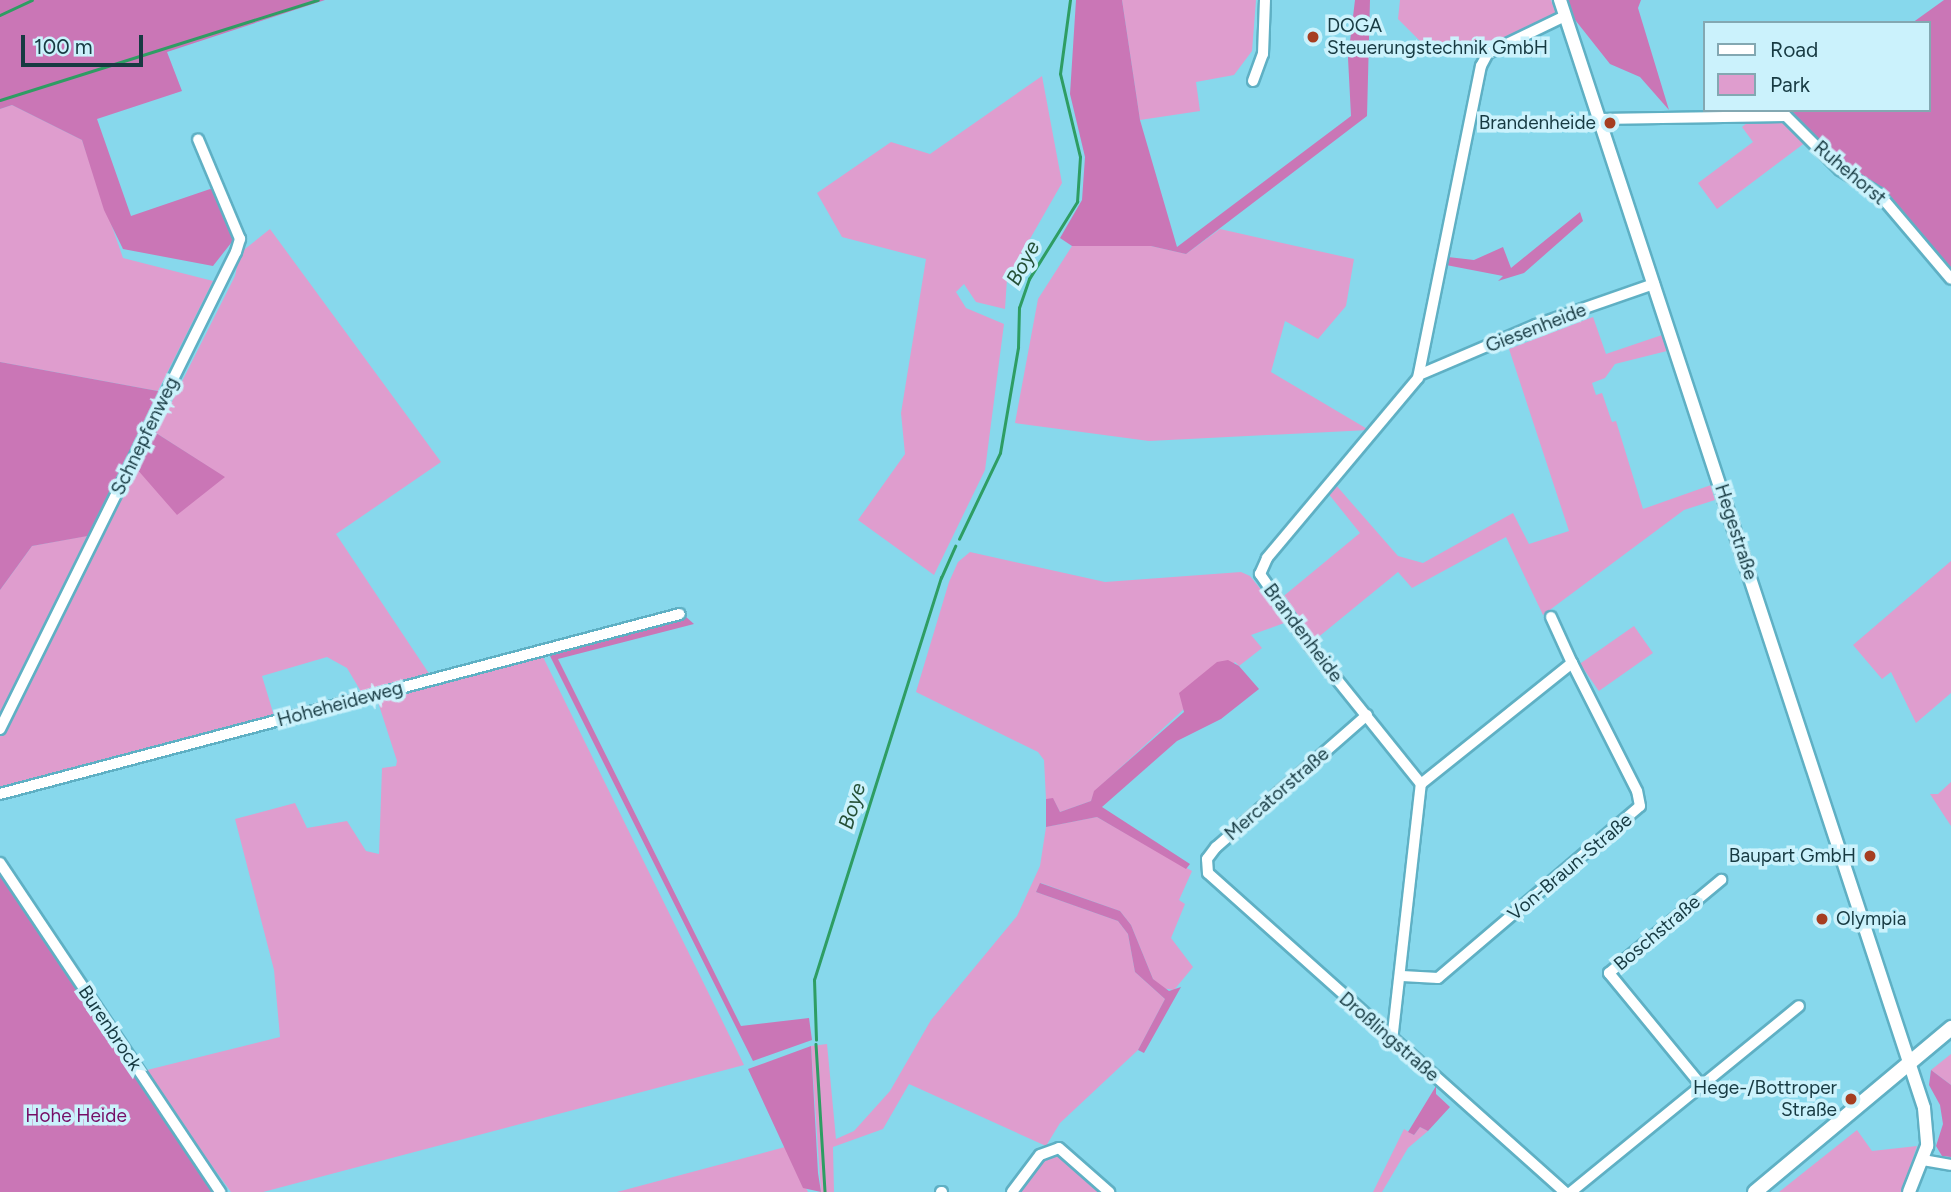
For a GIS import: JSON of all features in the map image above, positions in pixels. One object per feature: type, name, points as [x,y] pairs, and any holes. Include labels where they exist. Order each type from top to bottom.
[{"type":"main road","points":[[1755,1192],[1911,1065],[1951,1028]]},
{"type":"street","points":[[1253,80],[1263,54],[1265,0]]},
{"type":"street","name":"Hegestraße","points":[[1560,0],[1911,1065],[1928,1129],[1923,1160],[1909,1192]]},
{"type":"street","name":"Brandenheide","points":[[1421,784],[1310,646],[1260,574],[1267,558],[1419,374],[1481,66],[1488,53],[1565,16]]},
{"type":"street","name":"Ruhehorst","points":[[1600,119],[1779,114],[1792,118],[1840,170],[1879,194],[1951,279]]},
{"type":"street","name":"Schnepfenweg","points":[[0,729],[236,252],[240,239],[198,139]]},
{"type":"street","name":"Giesenheide","points":[[1419,374],[1536,325],[1654,284]]},
{"type":"street","name":"Hoheheideweg","points":[[0,794],[680,614]]},
{"type":"street","name":"Von-Braun-Straße","points":[[1402,976],[1438,978],[1640,806],[1637,791],[1551,617]]},
{"type":"street","points":[[1392,1041],[1402,976],[1421,784],[1572,663]]},
{"type":"street","name":"Mercatorstraße","points":[[1214,881],[1206,862],[1216,847],[1367,715]]},
{"type":"street","name":"Burenbrock","points":[[0,863],[220,1192]]},
{"type":"street","name":"Boschstraße","points":[[1701,1086],[1609,973],[1721,880]]},
{"type":"street","name":"Droßlingstraße","points":[[1214,881],[1565,1192]]},
{"type":"street","points":[[1571,1192],[1799,1006]]},
{"type":"street","points":[[1012,1192],[1040,1155],[1059,1147],[1069,1152],[1109,1192]]},
{"type":"street","points":[[1923,1160],[1951,1165]]},
{"type":"green space","points":[[0,0],[325,0],[167,52],[182,91],[97,119],[131,216],[216,187],[235,238],[213,266],[123,249],[104,210],[82,140],[12,105],[0,109]]},
{"type":"green space","points":[[1076,0],[1122,0],[1140,120],[1177,247],[1351,116],[1348,58],[1355,0],[1370,0],[1367,116],[1186,254],[1151,246],[1072,246],[1060,238],[1082,200],[1085,157],[1070,94]]},
{"type":"green space","points":[[1122,0],[1256,0],[1252,51],[1234,75],[1196,82],[1200,111],[1140,120]]},
{"type":"green space","points":[[1400,0],[1551,0],[1556,14],[1479,52],[1422,43],[1398,19]]},
{"type":"green space","points":[[1568,0],[1641,0],[1638,8],[1669,110],[1640,77],[1610,64],[1572,16]]},
{"type":"green space","points":[[1944,0],[1951,0],[1951,273],[1879,189],[1841,167],[1790,112],[1930,112],[1930,21],[1915,21]]},
{"type":"green space","points":[[1042,76],[1062,183],[1007,279],[1005,309],[976,302],[964,284],[956,292],[966,308],[1004,324],[985,470],[934,575],[858,520],[905,454],[901,413],[926,259],[842,237],[817,193],[891,142],[930,154]]},
{"type":"green space","points":[[12,105],[82,140],[123,258],[213,281],[158,391],[0,362],[0,109]]},
{"type":"green space","points":[[1782,118],[1806,142],[1717,209],[1698,183],[1753,142],[1742,127],[1752,119]]},
{"type":"green space","points":[[1580,212],[1583,221],[1524,273],[1498,281],[1503,276],[1446,265],[1448,257],[1474,260],[1503,247],[1511,268]]},
{"type":"green space","points":[[270,229],[441,462],[336,534],[432,678],[363,695],[347,668],[327,657],[262,676],[275,719],[0,791],[0,737],[136,467],[224,477],[156,433],[235,276],[240,253]]},
{"type":"green space","points":[[1220,229],[1354,259],[1346,306],[1318,339],[1285,321],[1271,372],[1369,430],[1149,441],[1015,423],[1038,299],[1072,246],[1151,246],[1186,254]]},
{"type":"green space","points":[[1593,317],[1606,354],[1662,335],[1667,351],[1615,364],[1605,378],[1592,383],[1596,395],[1602,393],[1612,422],[1616,421],[1643,509],[1711,485],[1715,500],[1684,510],[1543,615],[1506,537],[1412,588],[1398,572],[1316,639],[1280,599],[1360,533],[1327,492],[1335,484],[1398,556],[1423,563],[1513,513],[1529,544],[1569,531],[1509,349]]},
{"type":"green space","points":[[0,362],[174,394],[156,433],[225,477],[177,515],[136,468],[104,533],[32,546],[0,590]]},
{"type":"green space","points":[[91,535],[0,719],[0,590],[32,546]]},
{"type":"green space","points":[[970,552],[1105,582],[1241,572],[1250,576],[1287,622],[1251,635],[1262,648],[1239,666],[1235,662],[1095,791],[1091,801],[1060,812],[1053,799],[1046,799],[1044,760],[1038,752],[916,692],[949,582],[958,562]]},
{"type":"green space","points":[[1951,561],[1951,693],[1916,723],[1891,672],[1882,679],[1853,645]]},
{"type":"green space","points":[[685,616],[694,624],[558,659],[741,1026],[809,1018],[812,1040],[753,1061],[549,654]]},
{"type":"green space","points":[[1634,626],[1653,653],[1599,691],[1580,664]]},
{"type":"green space","points":[[543,657],[744,1065],[263,1192],[231,1192],[143,1071],[280,1037],[274,970],[235,819],[295,803],[307,828],[347,821],[366,851],[379,854],[382,768],[396,766],[397,761],[377,699]]},
{"type":"green space","points":[[1228,660],[1239,666],[1259,689],[1221,719],[1177,741],[1102,807],[1190,864],[1186,869],[1097,817],[1046,827],[1046,799],[1053,798],[1060,812],[1091,801],[1094,791],[1184,712],[1179,693],[1217,662]]},
{"type":"green space","points":[[1951,782],[1951,826],[1930,794],[1938,794]]},
{"type":"green space","points":[[1097,817],[1192,871],[1179,900],[1185,904],[1171,938],[1193,967],[1174,990],[1162,988],[1153,979],[1131,925],[1120,911],[1041,883],[1036,892],[1118,921],[1128,934],[1135,972],[1165,999],[1138,1050],[1060,1123],[1046,1146],[909,1084],[883,1129],[833,1147],[834,1192],[821,1192],[811,1046],[827,1044],[836,1139],[854,1131],[890,1091],[931,1020],[1017,916],[1040,866],[1046,827]]},
{"type":"green space","name":"Hohe Heide","points":[[0,871],[218,1192],[0,1192]]},
{"type":"green space","points":[[1040,883],[1120,911],[1131,925],[1153,979],[1169,991],[1181,987],[1144,1053],[1138,1050],[1165,999],[1135,972],[1128,934],[1118,921],[1036,892]]},
{"type":"green space","points":[[811,1046],[821,1192],[803,1188],[748,1069]]},
{"type":"green space","points":[[1951,1054],[1951,1085],[1931,1070]]},
{"type":"green space","points":[[1931,1070],[1951,1085],[1951,1157],[1942,1156],[1936,1146],[1943,1124],[1940,1105],[1929,1085]]},
{"type":"green space","points":[[1436,1086],[1436,1094],[1450,1107],[1428,1131],[1420,1127],[1414,1135],[1408,1132]]},
{"type":"green space","points":[[1420,1127],[1428,1131],[1408,1148],[1382,1192],[1373,1192],[1404,1129],[1414,1135]]},
{"type":"green space","points":[[1857,1130],[1872,1151],[1917,1146],[1902,1192],[1779,1192]]},
{"type":"green space","points":[[785,1147],[808,1192],[617,1192]]},
{"type":"green space","points":[[1060,1152],[1101,1192],[1016,1192],[1040,1161]]},
{"type":"waterway","points":[[0,15],[32,0]]},
{"type":"waterway","points":[[0,100],[318,0]]},
{"type":"waterway","name":"Boye","points":[[959,539],[1000,453],[1018,348],[1019,308],[1029,279],[1077,202],[1080,157],[1060,74],[1070,0]]},
{"type":"waterway","name":"Boye","points":[[816,1040],[814,980],[941,578],[955,546]]},
{"type":"waterway","name":"Boye","points":[[816,1044],[825,1192]]},
{"type":"place","name":"DOGA Steuerungstechnik GmbH","points":[[1313,37]]},
{"type":"place","name":"Brandenheide","points":[[1610,123]]},
{"type":"place","name":"Baupart GmbH","points":[[1870,856]]},
{"type":"place","name":"Olympia","points":[[1822,919]]},
{"type":"place","name":"Hege-/Bottroper Straße","points":[[1851,1099]]}]
